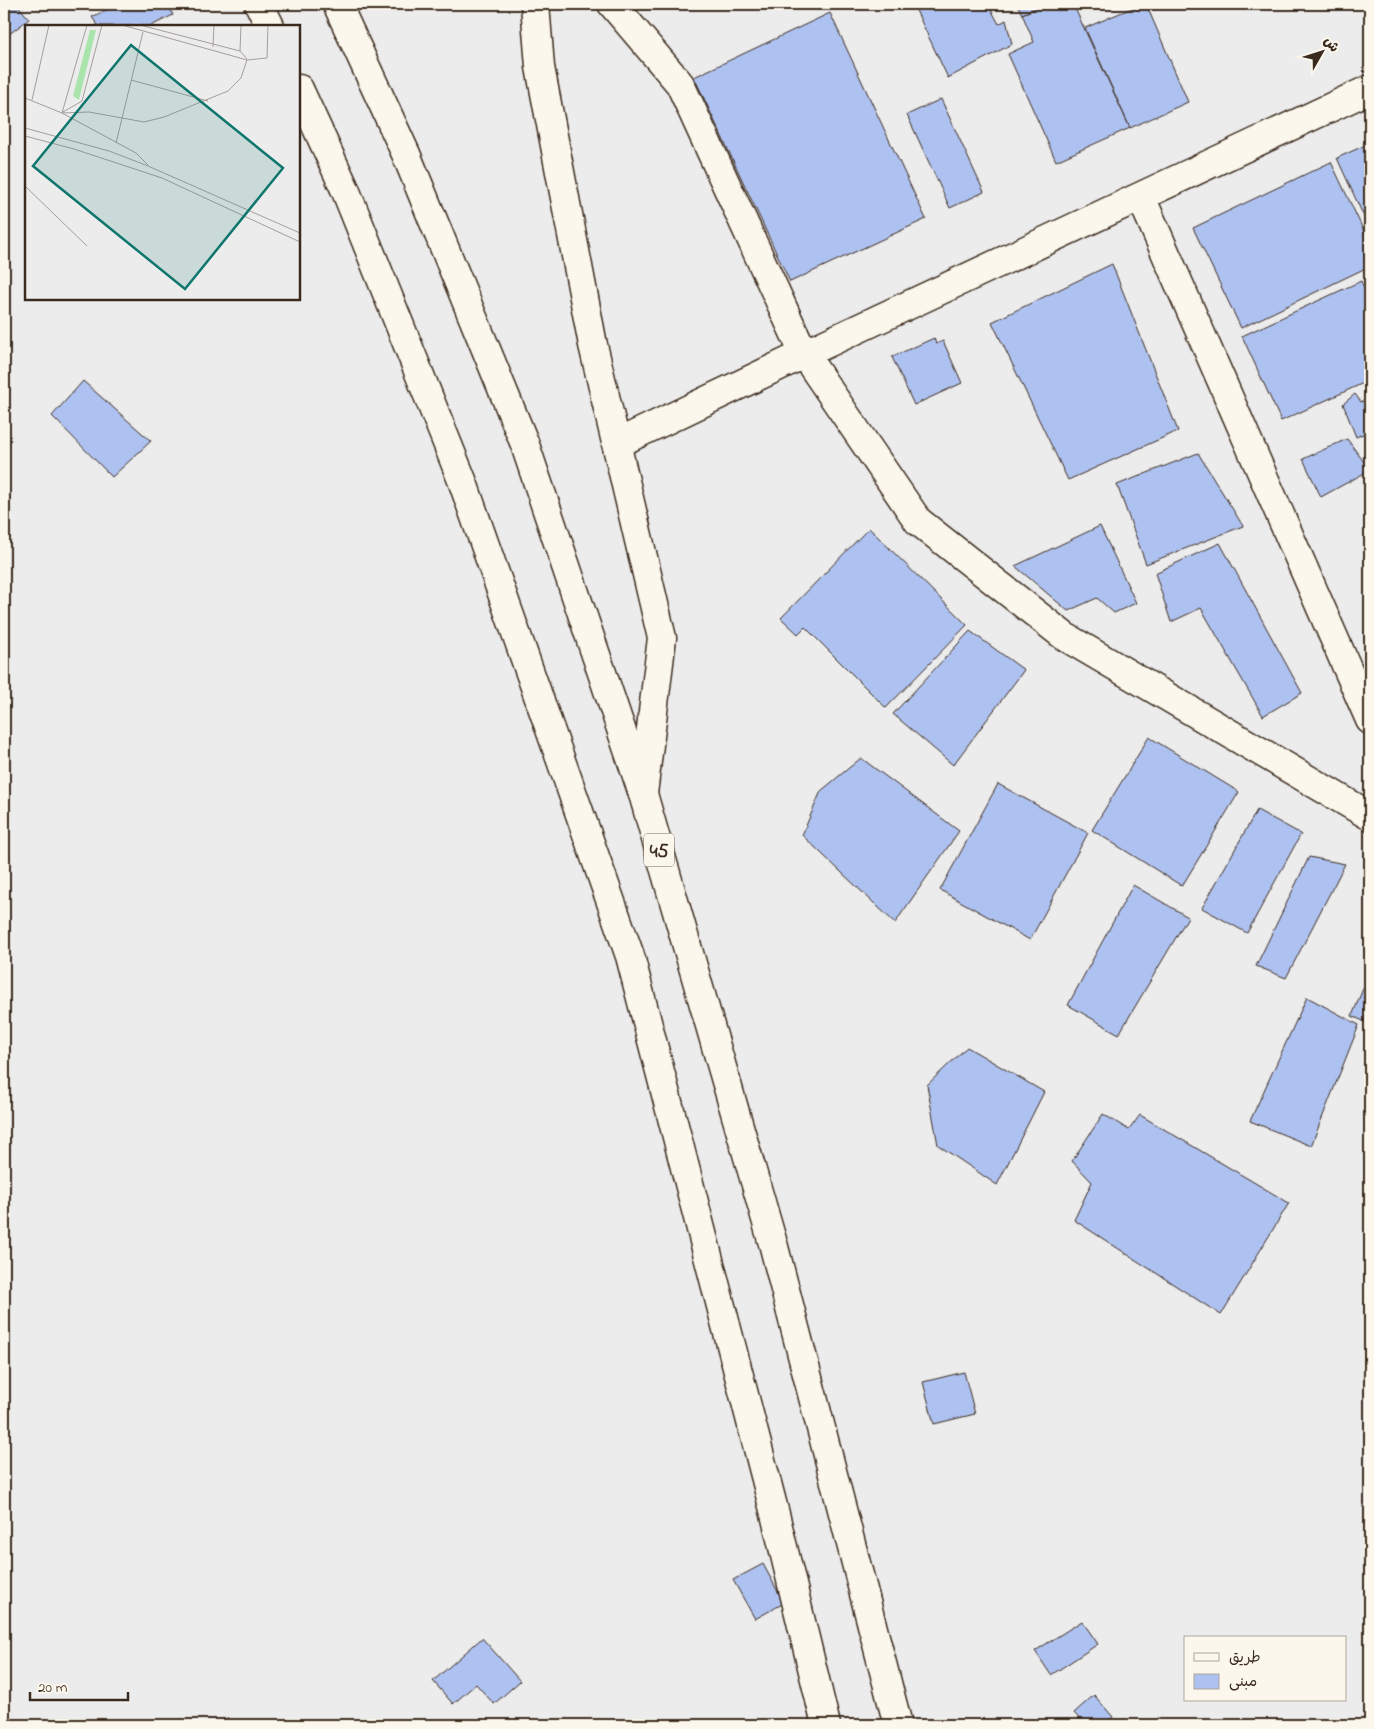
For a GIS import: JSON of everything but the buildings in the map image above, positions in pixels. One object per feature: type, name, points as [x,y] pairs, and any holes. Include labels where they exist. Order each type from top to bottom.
[{"type":"main road","points":[[259,4],[270,25]]},
{"type":"main road","name":"45","points":[[337,4],[406,154],[524,442],[643,794],[774,1247],[898,1725]]},
{"type":"main road","points":[[535,4],[540,67],[593,346],[662,638],[643,794]]},
{"type":"main road","points":[[612,4],[680,84],[804,354],[918,521],[1064,636],[1370,816]]},
{"type":"main road","points":[[616,444],[804,354],[1370,90]]},
{"type":"main road","points":[[300,91],[345,189],[462,480],[630,956],[775,1514],[826,1725]]},
{"type":"main road","points":[[1141,197],[1370,720]]}]
